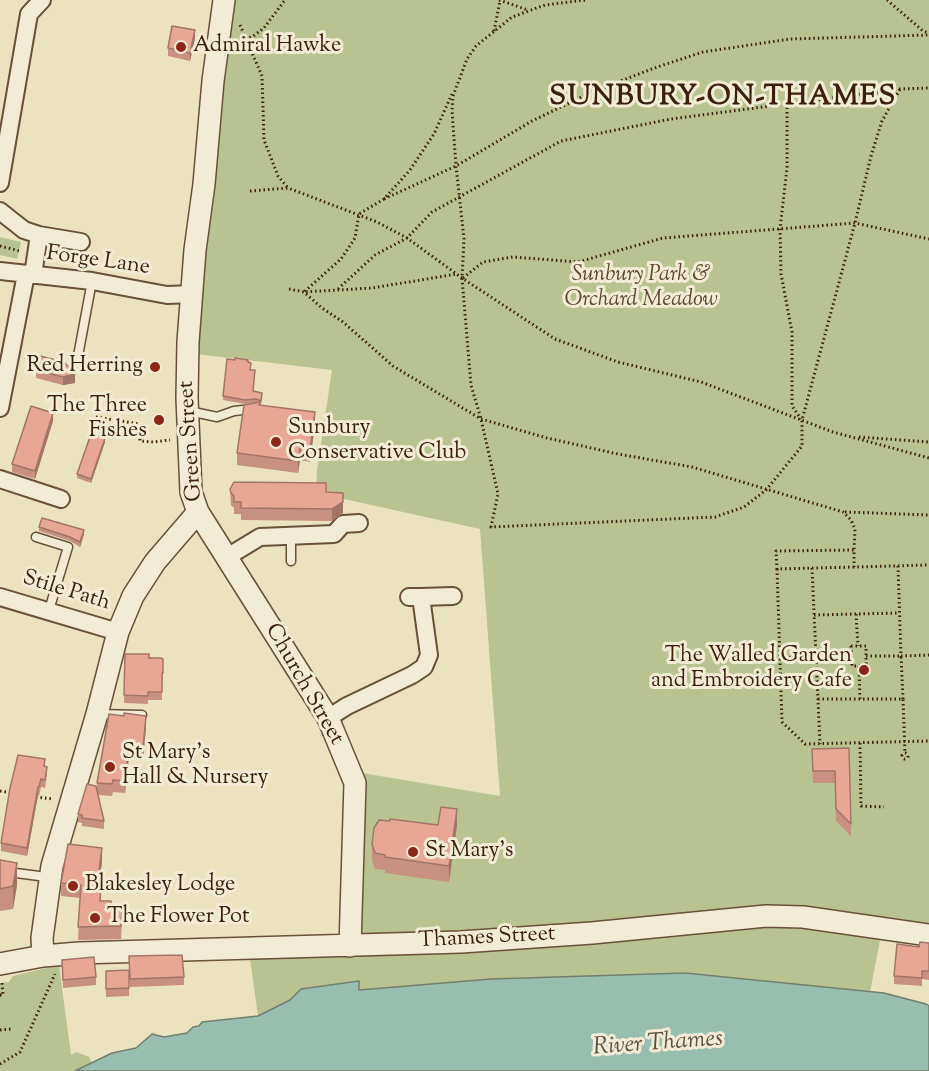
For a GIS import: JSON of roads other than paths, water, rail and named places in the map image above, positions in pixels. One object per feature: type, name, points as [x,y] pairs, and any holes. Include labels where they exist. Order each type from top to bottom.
[{"type":"street","points":[[0,183],[29,14],[42,0]]},
{"type":"street","name":"Green Street","points":[[49,961],[42,938],[49,879],[97,714],[118,632],[133,596],[150,571],[198,513],[191,492],[187,353],[195,250],[224,0]]},
{"type":"street","points":[[0,211],[24,230],[81,242]]},
{"type":"street","points":[[0,271],[30,275],[39,234]]},
{"type":"street","name":"Forge Lane","points":[[0,408],[2,389],[30,275],[92,282],[167,295],[192,294]]},
{"type":"street","points":[[0,479],[61,499]]},
{"type":"street","name":"Church Street","points":[[198,513],[328,718],[355,783],[350,946]]},
{"type":"street","points":[[227,557],[260,537],[334,534],[342,524],[359,523]]},
{"type":"street","name":"Stile Path","points":[[0,590],[0,597],[118,632]]},
{"type":"street","points":[[328,718],[424,667],[429,655],[415,597],[453,596]]},
{"type":"street","name":"Thames Street","points":[[1,974],[79,953],[461,942],[592,933],[766,916],[803,917],[929,935]]},
{"type":"lane","points":[[78,356],[92,282]]},
{"type":"lane","points":[[188,411],[217,417],[234,411],[256,409]]},
{"type":"lane","points":[[291,535],[291,561]]},
{"type":"lane","points":[[36,537],[68,547],[49,610]]},
{"type":"lane","points":[[97,714],[142,715]]},
{"type":"lane","points":[[0,871],[39,876]]},
{"type":"water","name":"River Thames","points":[[685,973],[884,993],[926,1004],[929,1006],[929,1071],[75,1071],[112,1053],[136,1048],[152,1034],[164,1037],[187,1033],[202,1022],[258,1016],[290,1000],[301,989],[359,981],[359,990],[491,979]]},
{"type":"place","name":"Admiral Hawke","points":[[181,47]]},
{"type":"place","name":"Red Herring","points":[[155,367]]},
{"type":"place","name":"The Three Fishes","points":[[159,420]]},
{"type":"place","name":"Sunbury Conservative Club","points":[[276,442]]},
{"type":"place","name":"The Walled Garden and Embroidery Cafe","points":[[864,670]]},
{"type":"place","name":"St Mary's Hall & Nursery","points":[[110,767]]},
{"type":"place","name":"St Mary's","points":[[413,852]]},
{"type":"place","name":"Blakesley Lodge","points":[[73,886]]},
{"type":"place","name":"The Flower Pot","points":[[95,918]]},
{"type":"district","name":"SUNBURY-ON-THAMES","points":[[723,99]]},
{"type":"park label","name":"Sunbury Park & Orchard Meadow","points":[[641,288]]}]
